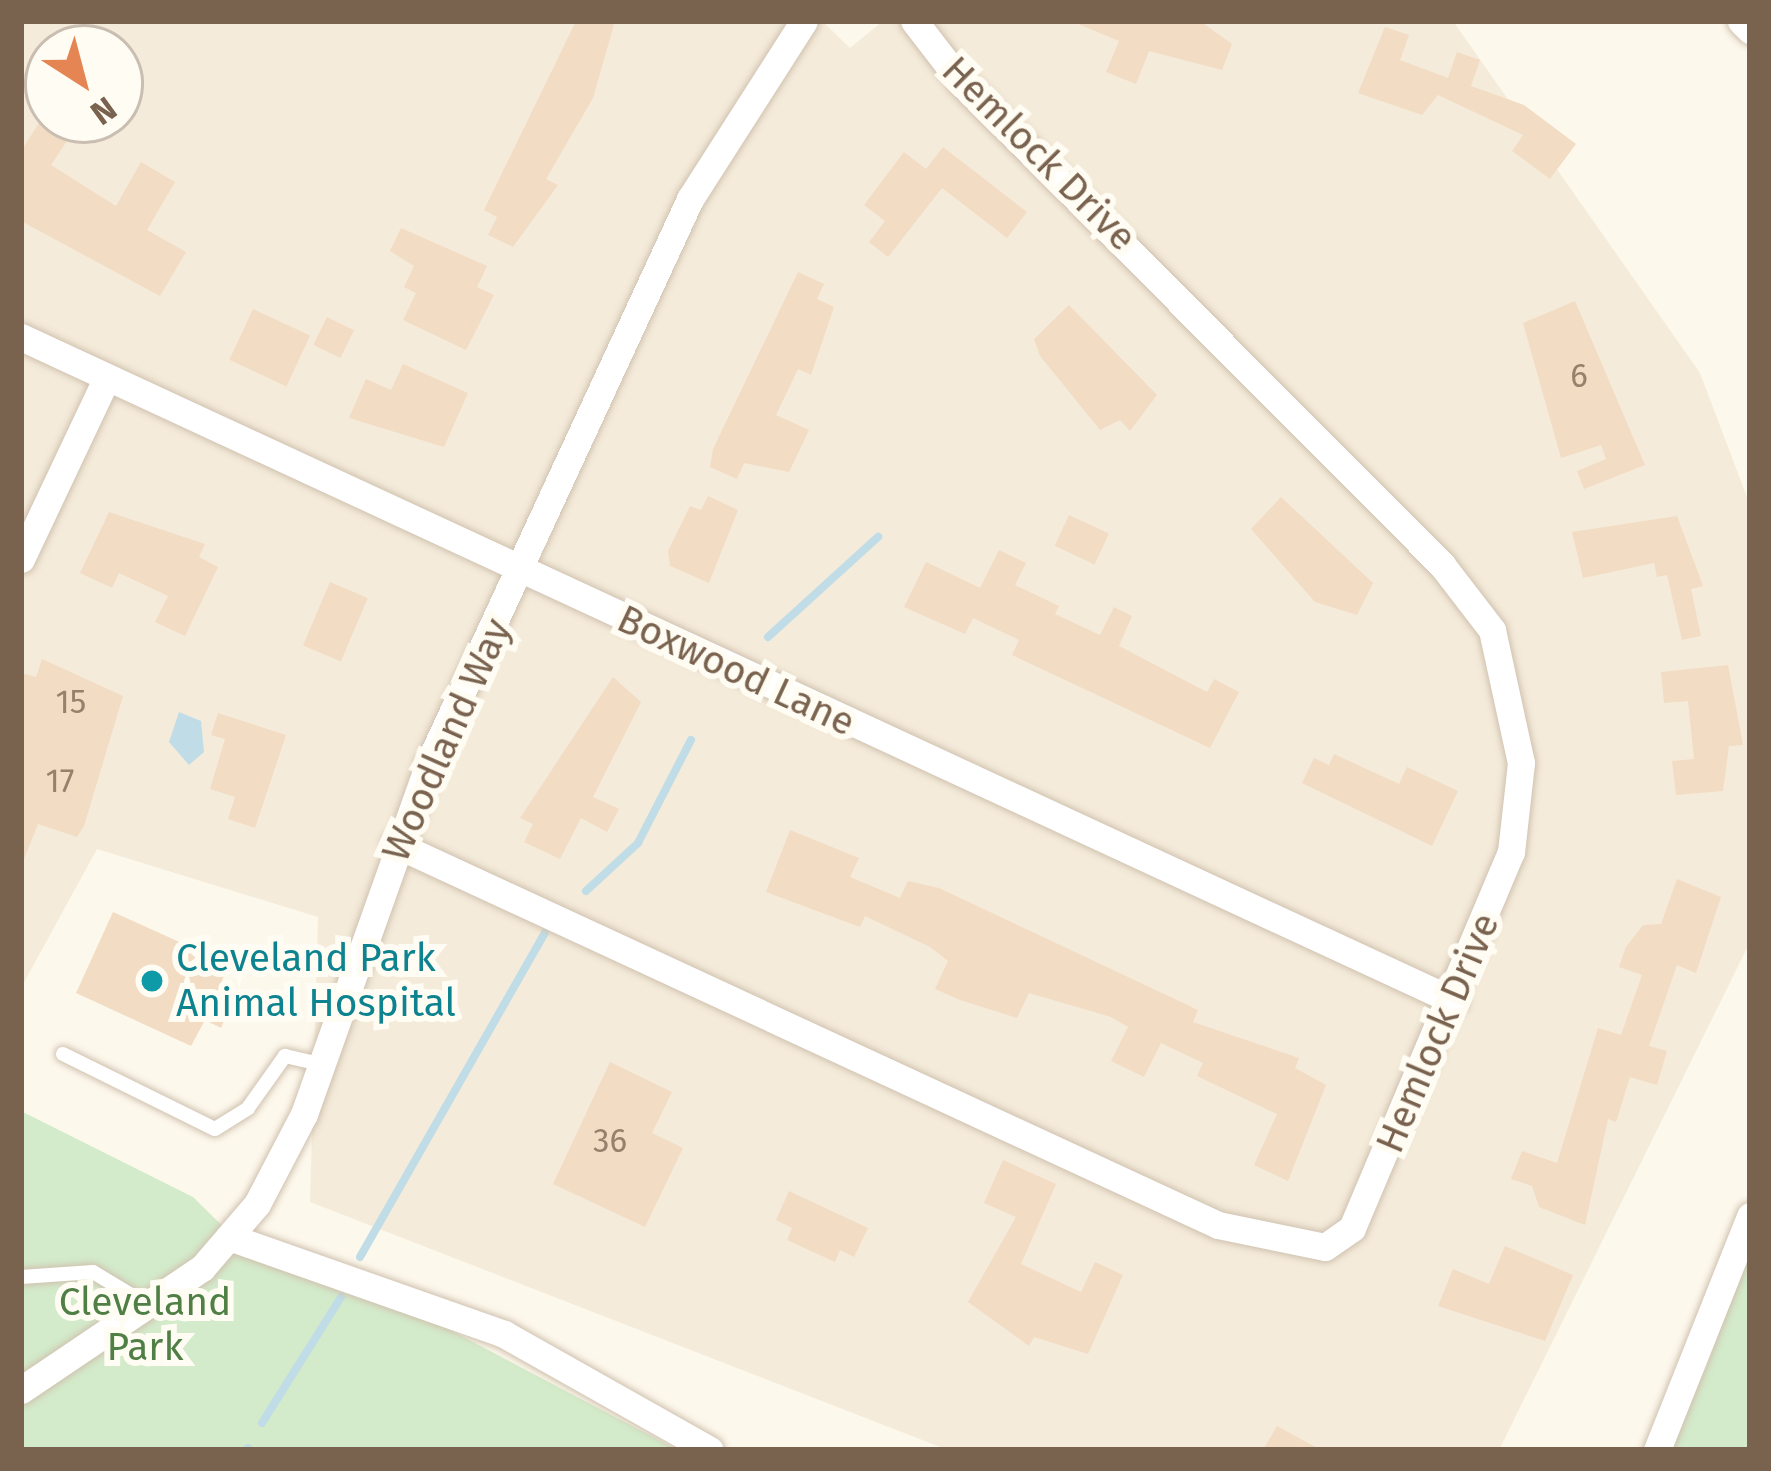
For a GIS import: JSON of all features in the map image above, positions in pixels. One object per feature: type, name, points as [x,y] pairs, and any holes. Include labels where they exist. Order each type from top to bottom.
[{"type":"street","name":"Woodland Way","points":[[21,1390],[151,1306],[229,1237],[257,1204],[323,1064],[395,844],[524,574],[710,159],[804,21]]},
{"type":"street","name":"Hemlock Drive","points":[[395,844],[1189,1212],[1325,1247],[1365,1204],[1454,1001],[1520,811],[1513,707],[1492,630],[1442,565],[962,83],[914,21]]},
{"type":"street","points":[[1741,21],[1750,30]]},
{"type":"street","name":"Boxwood Lane","points":[[21,337],[105,381],[1454,1001]]},
{"type":"street","points":[[21,559],[105,381]]},
{"type":"street","points":[[1657,1450],[1750,1216]]},
{"type":"street","points":[[229,1237],[504,1334],[710,1450]]},
{"type":"lane","points":[[63,1054],[215,1129],[248,1108],[285,1056],[323,1064]]},
{"type":"lane","points":[[21,1276],[93,1272],[151,1306]]},
{"type":"shaded area","points":[[21,21],[822,21],[850,48],[883,21],[1453,21],[1700,373],[1750,505],[1750,942],[1499,1450],[948,1450],[310,1202],[318,917],[97,849],[21,988]]},
{"type":"green space","name":"Cleveland Park","points":[[21,1111],[193,1197],[260,1263],[439,1324],[678,1450],[21,1450]]},
{"type":"green space","points":[[1750,1251],[1750,1450],[1670,1450],[1708,1362]]},
{"type":"water","points":[[179,712],[201,721],[204,752],[189,765],[169,742]]},
{"type":"building","points":[[576,21],[615,21],[593,98],[546,179],[558,185],[513,247],[488,235],[497,217],[484,210]]},
{"type":"building","points":[[1071,21],[1200,21],[1232,44],[1222,70],[1149,51],[1136,84],[1106,72],[1119,41]]},
{"type":"building","points":[[1385,27],[1409,35],[1400,60],[1448,78],[1457,52],[1480,60],[1471,86],[1524,105],[1576,144],[1550,179],[1512,151],[1523,135],[1438,95],[1422,115],[1358,93]]},
{"type":"building","points":[[26,144],[65,144],[51,165],[116,206],[141,162],[175,182],[147,230],[186,252],[160,296],[21,221],[21,151]]},
{"type":"building","points":[[943,147],[1027,212],[1007,238],[942,188],[888,257],[869,242],[885,221],[864,205],[904,152],[926,169]]},
{"type":"building","points":[[401,228],[487,266],[477,287],[494,295],[466,350],[403,320],[416,293],[404,287],[414,266],[390,251]]},
{"type":"building","points":[[798,272],[824,284],[817,299],[834,307],[811,375],[798,369],[776,415],[809,430],[789,472],[744,463],[737,479],[710,467],[713,449]]},
{"type":"building","points":[[1575,301],[1645,465],[1584,489],[1577,471],[1606,459],[1601,445],[1561,458],[1523,323]]},
{"type":"building","points":[[1069,305],[1157,395],[1130,431],[1120,420],[1100,430],[1040,356],[1034,339]]},
{"type":"building","points":[[253,309],[310,336],[286,386],[229,360]]},
{"type":"building","points":[[327,317],[354,330],[340,358],[313,345]]},
{"type":"building","points":[[403,364],[468,393],[444,447],[349,418],[366,379],[391,390]]},
{"type":"building","points":[[708,496],[738,510],[709,583],[670,566],[668,551],[690,506],[701,510]]},
{"type":"building","points":[[1281,497],[1373,583],[1357,615],[1315,602],[1251,529]]},
{"type":"building","points":[[109,512],[205,544],[199,557],[218,567],[185,636],[155,622],[168,596],[119,573],[112,588],[80,573]]},
{"type":"building","points":[[1069,515],[1109,534],[1095,564],[1055,546]]},
{"type":"building","points":[[1677,516],[1703,586],[1691,589],[1701,636],[1682,640],[1667,575],[1657,577],[1654,563],[1583,578],[1572,532]]},
{"type":"building","points":[[999,550],[1026,563],[1015,585],[1059,606],[1055,614],[1100,635],[1114,607],[1132,616],[1119,646],[1207,692],[1214,679],[1239,692],[1210,748],[1012,655],[1019,640],[973,618],[965,634],[904,607],[926,562],[980,588]]},
{"type":"building","points":[[330,582],[368,598],[341,662],[303,646]]},
{"type":"building","points":[[42,659],[123,696],[84,826],[77,837],[38,824],[22,864],[21,673],[36,677]]},
{"type":"building","points":[[1728,665],[1743,745],[1729,746],[1723,791],[1676,795],[1672,761],[1694,759],[1688,701],[1664,703],[1661,672]]},
{"type":"building","points":[[613,677],[641,702],[593,797],[619,809],[607,832],[581,818],[560,859],[524,842],[533,824],[520,818]]},
{"type":"building","points":[[218,713],[286,735],[255,828],[228,819],[235,797],[210,789],[225,739],[211,735]]},
{"type":"building","points":[[1334,754],[1399,784],[1407,767],[1458,791],[1432,846],[1302,783],[1314,758],[1329,765]]},
{"type":"building","points":[[790,830],[859,858],[850,877],[900,898],[908,881],[939,888],[1198,1010],[1193,1022],[1299,1058],[1295,1068],[1326,1085],[1288,1181],[1254,1165],[1277,1114],[1197,1076],[1203,1063],[1161,1043],[1144,1077],[1111,1061],[1128,1027],[1111,1017],[1029,993],[1017,1018],[960,1000],[935,989],[948,961],[930,947],[865,916],[860,927],[766,892]]},
{"type":"building","points":[[1677,879],[1721,897],[1696,973],[1677,965],[1649,1046],[1667,1051],[1657,1085],[1630,1077],[1616,1122],[1608,1119],[1585,1225],[1539,1207],[1532,1186],[1511,1179],[1522,1151],[1557,1163],[1598,1028],[1621,1035],[1642,975],[1619,967],[1626,947],[1643,925],[1661,924]]},
{"type":"building","name":"Cleveland Park Animal Hospital","points":[[113,912],[228,964],[218,992],[234,999],[221,1028],[205,1020],[191,1046],[76,993]]},
{"type":"building","points":[[610,1062],[672,1092],[652,1133],[683,1148],[645,1227],[553,1184]]},
{"type":"building","points":[[1003,1160],[1056,1184],[1021,1264],[1081,1292],[1095,1262],[1123,1275],[1088,1354],[1034,1337],[1029,1346],[968,1302],[1016,1217],[984,1203]]},
{"type":"building","points":[[789,1191],[868,1228],[854,1257],[840,1250],[835,1262],[787,1240],[792,1228],[776,1220]]},
{"type":"building","points":[[1505,1246],[1573,1275],[1545,1341],[1438,1306],[1453,1269],[1489,1284]]},
{"type":"building","points":[[1277,1426],[1321,1450],[1263,1450]]},
{"type":"waterway","points":[[768,637],[878,537]]},
{"type":"waterway","points":[[586,891],[638,843],[691,740]]},
{"type":"waterway","points":[[360,1257],[545,933]]},
{"type":"waterway","points":[[262,1423],[341,1297]]},
{"type":"place","name":"Cleveland Park Animal Hospital","points":[[152,981]]}]
